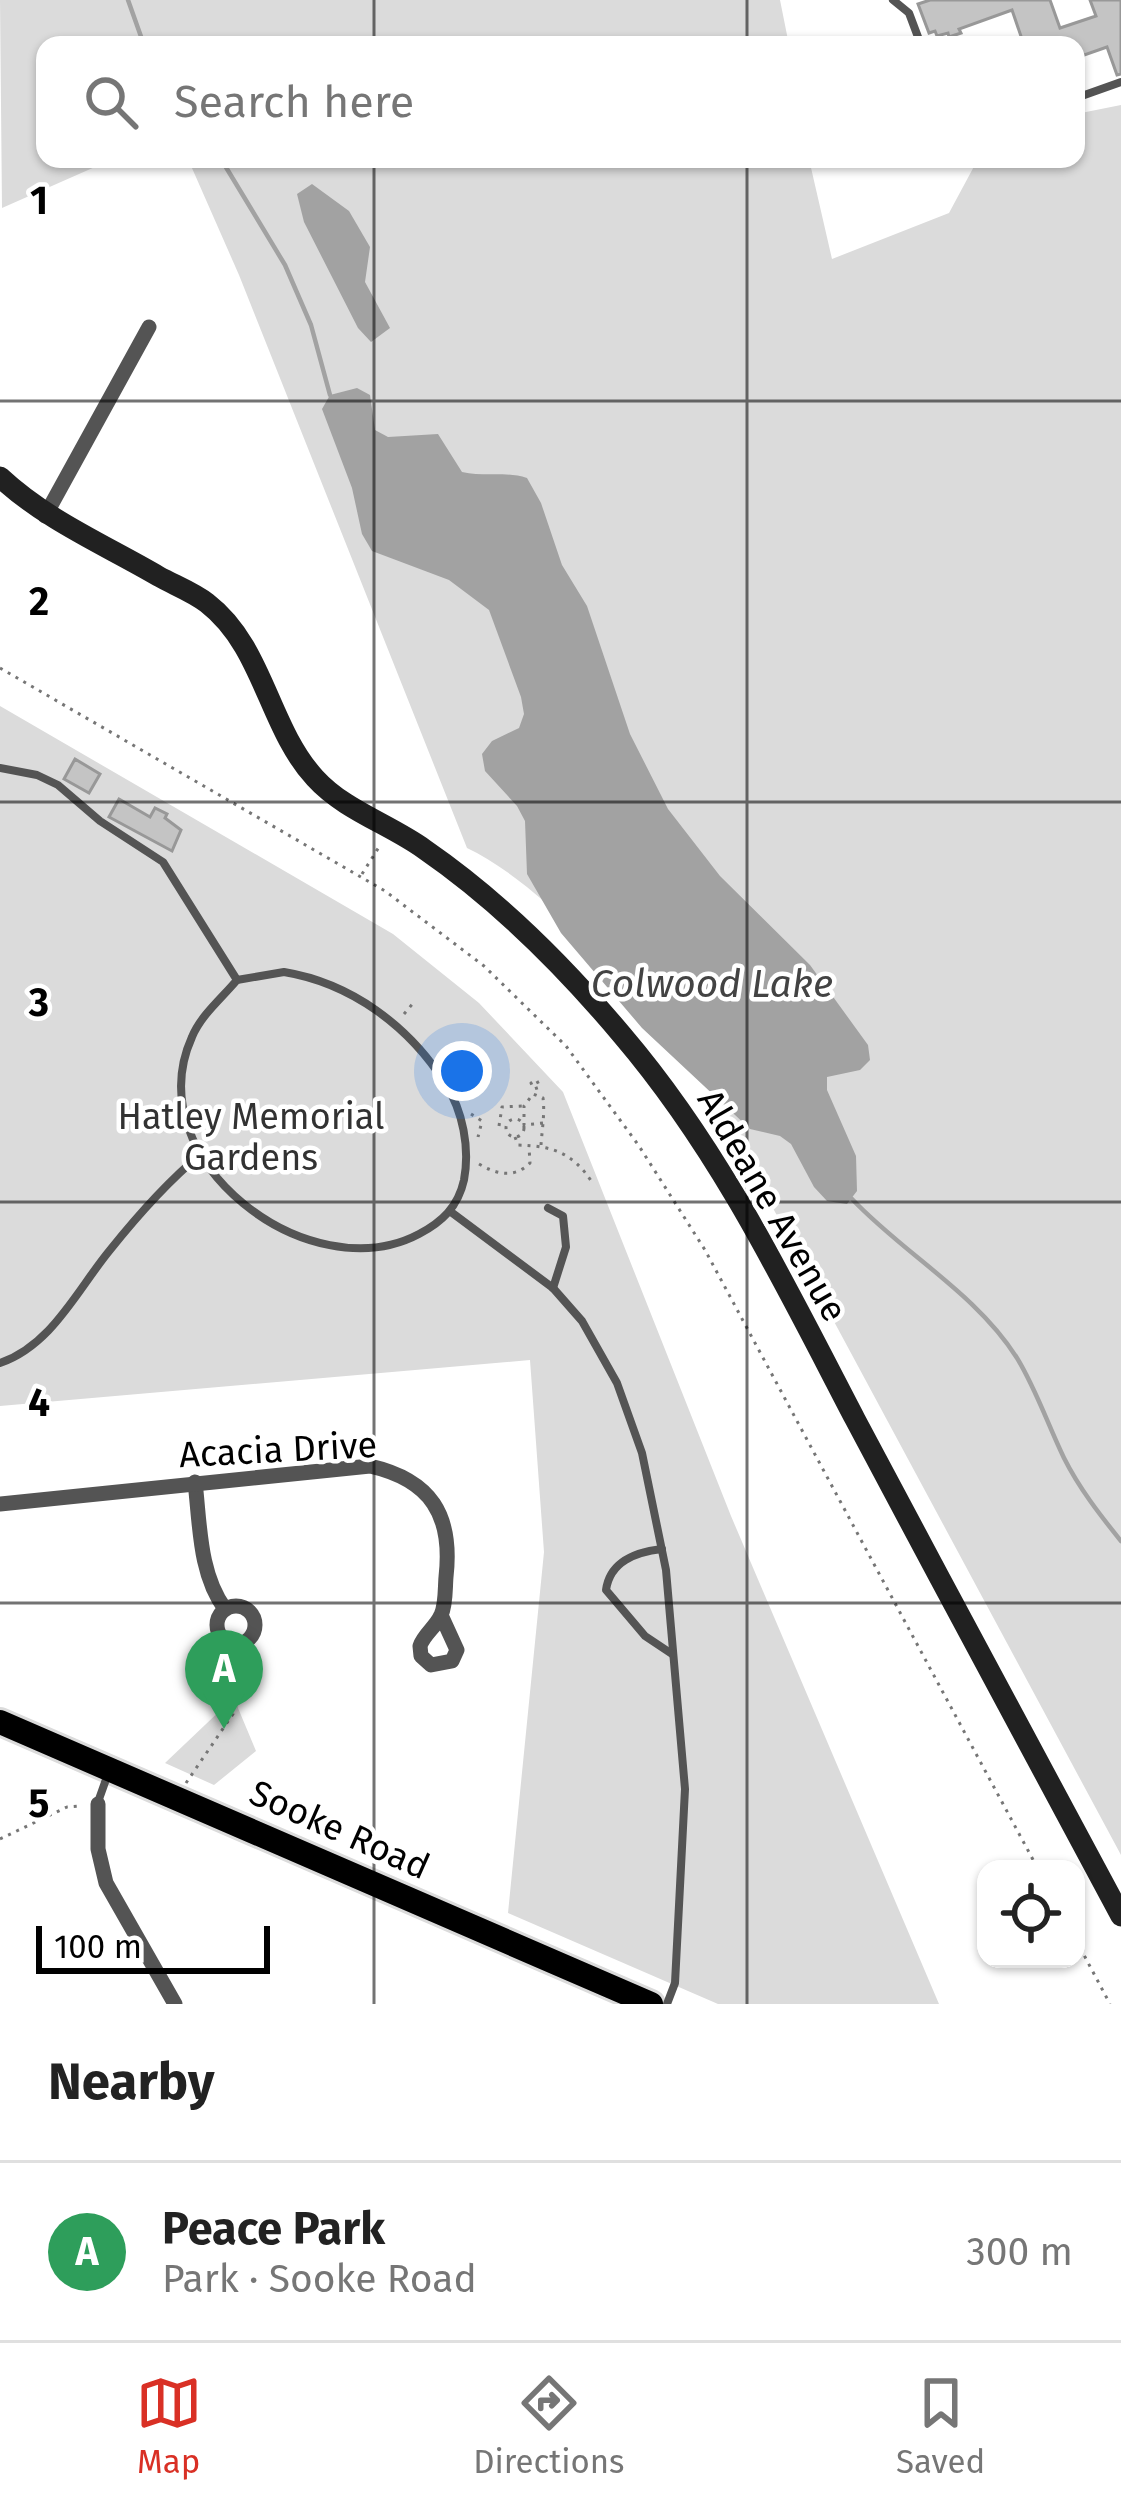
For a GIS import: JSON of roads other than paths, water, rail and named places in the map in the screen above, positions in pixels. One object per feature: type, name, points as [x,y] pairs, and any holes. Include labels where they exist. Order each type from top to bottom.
[{"type":"main road","name":"Sooke Road","points":[[0,1722],[651,2004]]},
{"type":"street","points":[[45,516],[149,327]]},
{"type":"street","name":"Aldeane Avenue","points":[[0,477],[45,516],[209,604],[248,649],[313,776],[340,800],[391,828],[476,887],[621,1033],[692,1126],[792,1294],[1121,1916]]},
{"type":"street","name":"Acacia Drive","points":[[0,1504],[370,1466],[398,1473],[422,1487],[443,1524],[447,1552],[441,1615]]},
{"type":"street","points":[[195,1482],[206,1564],[214,1594],[224,1609]]},
{"type":"street","points":[[241,1606],[254,1617],[254,1634],[232,1644],[218,1633],[224,1609],[241,1606]]},
{"type":"street","points":[[98,1806],[98,1849],[106,1883],[176,2004]]},
{"type":"lane","points":[[892,0],[909,14],[918,36]]},
{"type":"lane","points":[[1085,95],[1121,82]]},
{"type":"lane","points":[[0,768],[58,784],[100,821],[163,862],[237,980]]},
{"type":"lane","points":[[284,972],[309,976],[362,1001],[395,1025],[446,1085],[461,1117],[466,1160],[460,1194],[451,1212],[397,1245],[342,1250],[299,1237],[252,1210],[216,1176],[191,1135],[183,1095],[186,1054],[203,1018],[237,980],[284,972]]},
{"type":"lane","points":[[0,1363],[22,1355],[46,1333],[134,1219],[201,1154]]},
{"type":"lane","points":[[548,1208],[563,1216],[567,1233],[553,1288]]},
{"type":"lane","points":[[451,1212],[553,1288],[582,1321],[617,1383],[642,1453],[662,1550],[685,1825],[675,1983],[667,2004]]},
{"type":"lane","points":[[662,1550],[626,1559],[609,1576],[605,1590],[645,1636],[673,1655]]},
{"type":"lane","points":[[98,1806],[111,1767]]},
{"type":"water","points":[[312,184],[349,211],[370,247],[365,282],[390,328],[371,342],[358,328],[304,222],[297,194]]},
{"type":"water","name":"Colwood Lake","points":[[357,388],[370,395],[375,430],[388,437],[438,434],[462,472],[527,478],[541,503],[562,565],[587,606],[630,734],[668,809],[720,876],[810,965],[868,1045],[870,1060],[860,1070],[827,1077],[827,1090],[856,1156],[857,1191],[847,1204],[827,1201],[791,1144],[780,1136],[750,1129],[642,1028],[561,933],[527,874],[525,821],[485,771],[482,754],[492,741],[519,728],[524,714],[489,610],[449,580],[372,551],[362,534],[352,488],[322,409],[330,395]]},
{"type":"waterway","points":[[128,0],[141,36]]},
{"type":"waterway","points":[[226,168],[285,265],[311,325],[330,395]]},
{"type":"waterway","points":[[852,1199],[1000,1335],[1024,1370],[1070,1469],[1121,1541]]},
{"type":"place","name":"Peace Park","points":[[224,1729]]},
{"type":"park label","name":"Hatley Memorial Gardens","points":[[251,1136]]}]
